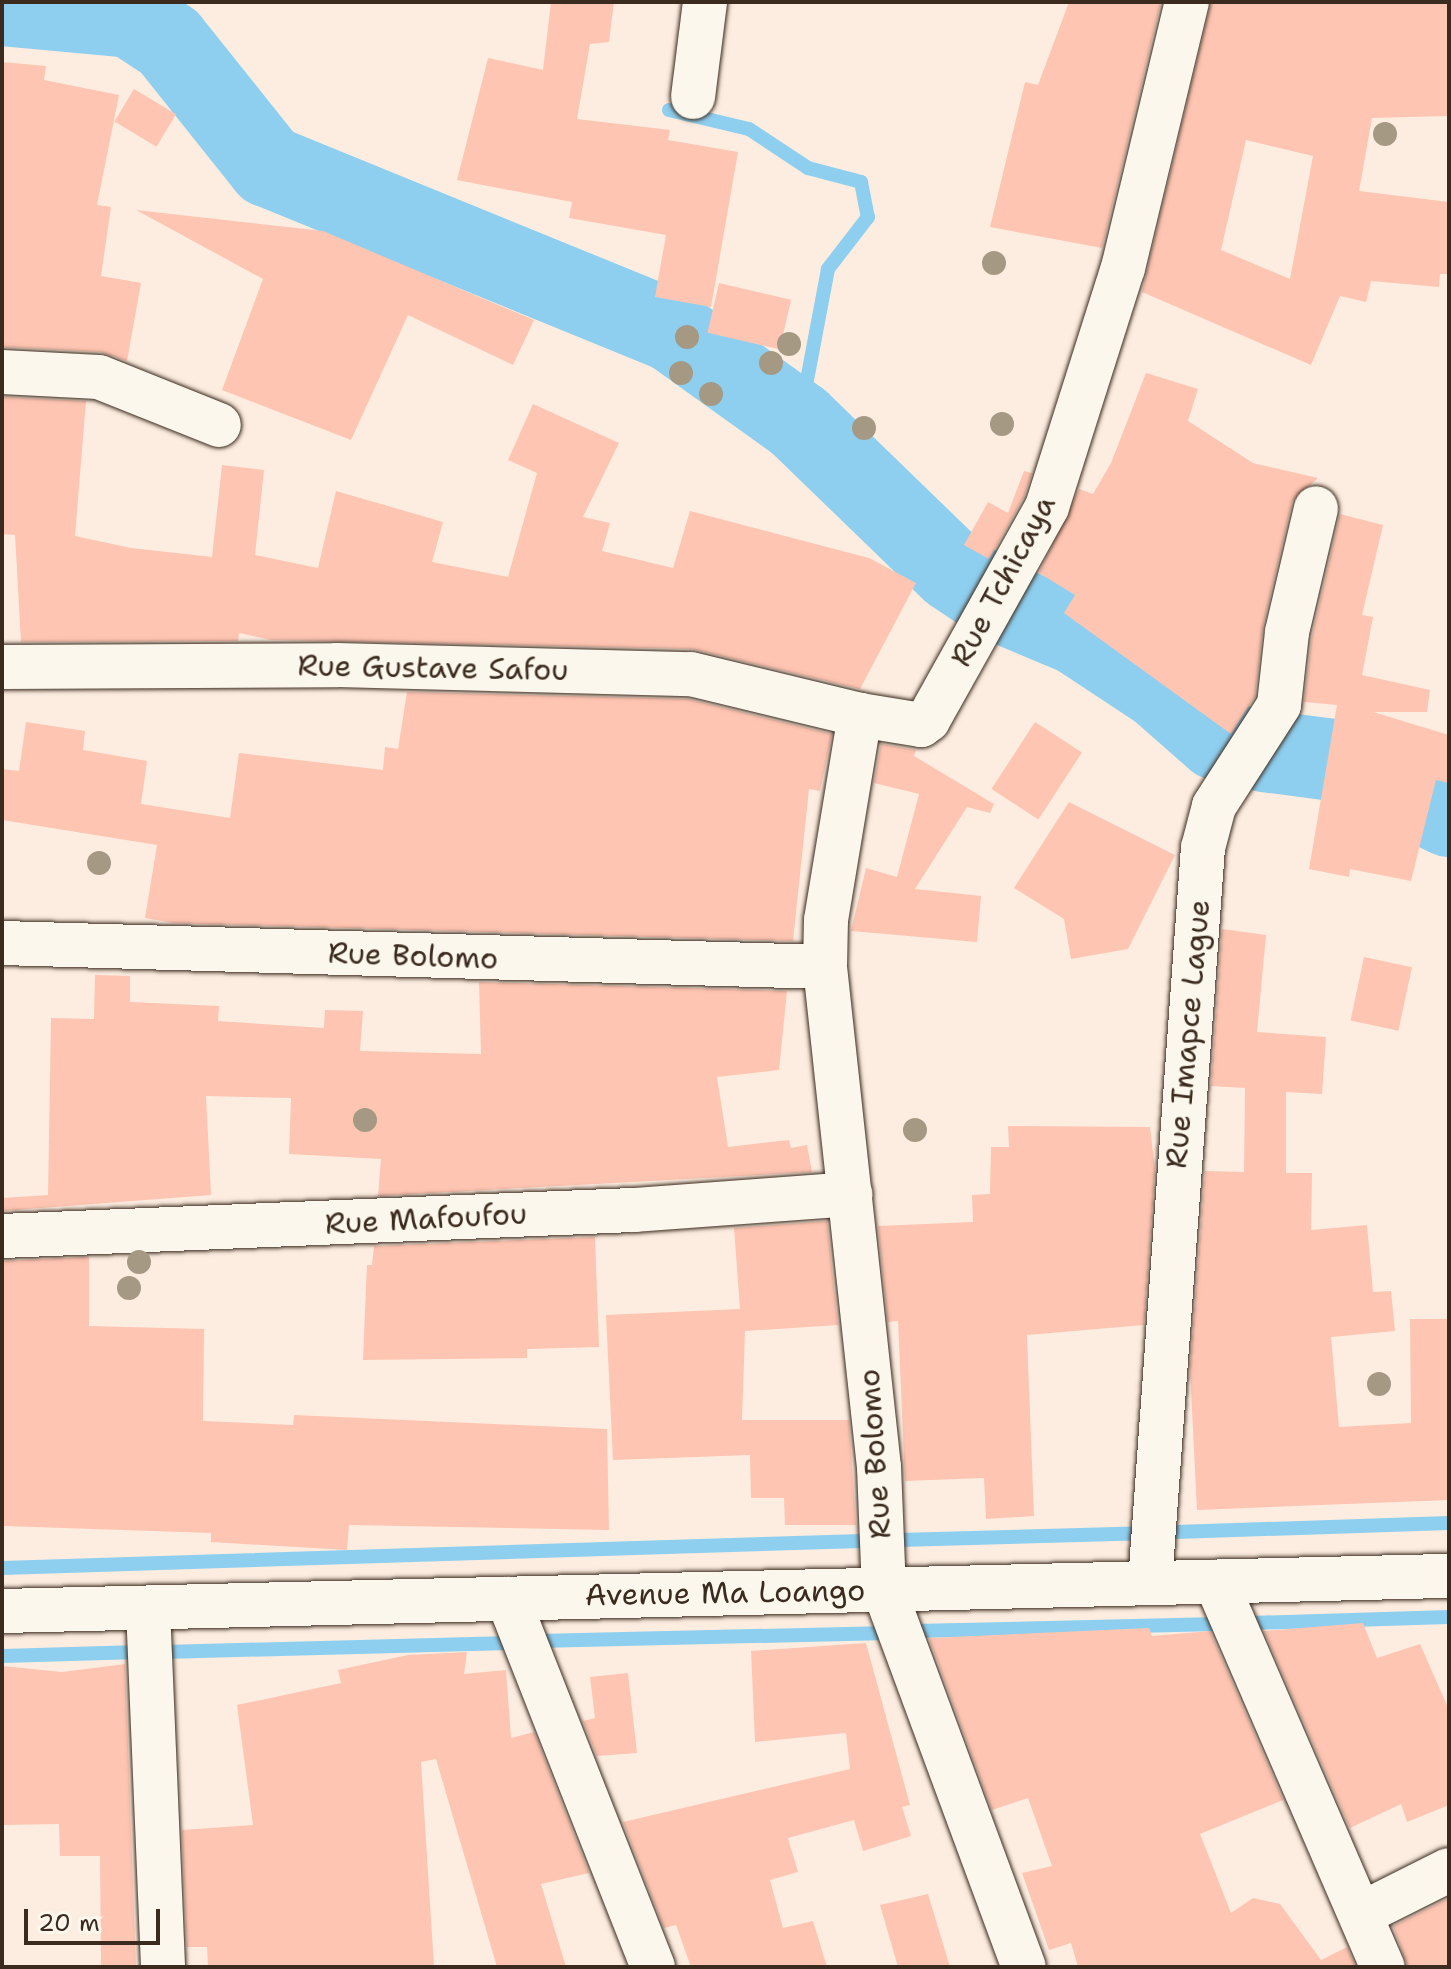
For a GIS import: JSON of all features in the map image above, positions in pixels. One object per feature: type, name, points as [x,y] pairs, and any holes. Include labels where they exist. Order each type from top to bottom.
[{"type":"street","points":[[693,97],[705,2]]},
{"type":"street","name":"Rue Tchicaya","points":[[860,715],[921,725],[928,720],[1047,507],[1123,268],[1187,2]]},
{"type":"street","points":[[2,372],[99,377],[219,425]]},
{"type":"street","name":"Rue Imapce Lague","points":[[1150,1583],[1203,848],[1214,806],[1279,705],[1287,632],[1316,508]]},
{"type":"street","name":"Rue Gustave Safou","points":[[2,667],[337,665],[691,674],[860,715]]},
{"type":"street","points":[[824,958],[860,715]]},
{"type":"street","name":"Rue Bolomo","points":[[2,943],[824,958],[879,1467],[884,1589],[1024,1967]]},
{"type":"street","name":"Rue Mafoufou","points":[[2,1236],[634,1210],[850,1194]]},
{"type":"street","name":"Avenue Ma Loango","points":[[2,1611],[1449,1576]]},
{"type":"street","points":[[1216,1582],[1383,1967]]},
{"type":"street","points":[[508,1599],[653,1967]]},
{"type":"street","points":[[148,1608],[163,1967]]},
{"type":"street","points":[[1361,1914],[1449,1870]]},
{"type":"building","points":[[551,2],[614,2],[609,42],[590,44],[577,119],[670,130],[668,140],[738,152],[711,307],[655,297],[666,235],[569,218],[572,202],[457,180],[488,58],[543,70]]},
{"type":"building","points":[[1069,2],[1161,2],[1102,248],[990,227],[1025,82],[1038,85]]},
{"type":"building","points":[[1211,2],[1449,2],[1449,116],[1372,118],[1359,191],[1449,202],[1449,274],[1440,274],[1439,287],[1371,281],[1366,302],[1340,296],[1311,365],[1142,292]],"holes":[[[1246,140],[1313,156],[1290,279],[1221,250]]]},
{"type":"building","points":[[2,62],[46,66],[44,80],[119,95],[97,205],[111,207],[101,276],[141,283],[127,361],[100,352],[2,347]]},
{"type":"building","points":[[134,89],[176,114],[156,147],[114,122]]},
{"type":"building","points":[[136,210],[323,231],[534,320],[513,365],[408,315],[351,440],[222,390],[263,279]]},
{"type":"building","points":[[719,283],[791,300],[780,349],[708,333]]},
{"type":"building","points":[[1146,373],[1198,389],[1188,421],[1253,463],[1318,478],[1292,502],[1263,626],[1255,696],[1231,734],[1064,613],[1075,595],[1039,573],[1079,489],[1093,494],[1111,463]]},
{"type":"building","points":[[2,397],[86,401],[75,536],[131,548],[212,557],[222,465],[264,470],[255,555],[318,568],[336,491],[443,522],[432,562],[508,577],[537,473],[508,460],[533,404],[619,443],[583,517],[610,523],[602,551],[673,568],[690,511],[869,558],[916,583],[860,689],[692,649],[271,640],[239,633],[238,641],[21,642],[15,535],[2,534]]},
{"type":"building","points":[[1024,471],[1032,473],[1024,497],[989,559],[964,545],[988,502],[1008,513]]},
{"type":"building","points":[[1340,514],[1383,525],[1362,615],[1373,617],[1362,675],[1430,690],[1427,712],[1373,712],[1449,735],[1449,783],[1436,780],[1411,881],[1350,869],[1349,877],[1309,869],[1337,705],[1304,702],[1312,636]]},
{"type":"building","points":[[407,692],[688,699],[832,734],[820,791],[809,789],[793,941],[173,923],[145,918],[157,845],[2,820],[2,769],[19,771],[26,722],[85,731],[83,750],[147,761],[141,804],[230,818],[239,753],[383,770],[385,747],[398,749]]},
{"type":"building","points":[[1035,722],[1082,752],[1038,820],[991,789]]},
{"type":"building","points":[[881,744],[916,750],[914,756],[994,804],[990,813],[967,807],[915,889],[981,896],[977,942],[851,931],[866,868],[897,877],[919,794],[874,783]]},
{"type":"building","points":[[1069,802],[1175,855],[1128,949],[1071,959],[1064,919],[1014,888]]},
{"type":"building","points":[[1222,929],[1266,935],[1257,1032],[1326,1037],[1322,1094],[1286,1092],[1286,1173],[1312,1173],[1311,1230],[1367,1225],[1373,1292],[1391,1291],[1395,1331],[1331,1337],[1339,1427],[1411,1423],[1410,1319],[1449,1319],[1449,1500],[1197,1510],[1190,1370],[1205,1171],[1244,1172],[1245,1088],[1211,1086]]},
{"type":"building","points":[[1364,957],[1412,967],[1398,1031],[1350,1021]]},
{"type":"building","points":[[95,975],[130,976],[130,1002],[219,1006],[218,1021],[324,1028],[325,1010],[363,1011],[360,1051],[481,1054],[479,982],[787,991],[779,1070],[717,1077],[728,1147],[789,1140],[791,1148],[807,1145],[812,1172],[378,1196],[381,1159],[289,1154],[291,1098],[206,1096],[211,1195],[2,1211],[2,1198],[48,1195],[51,1018],[94,1019]]},
{"type":"building","points":[[1008,1126],[1150,1127],[1155,1169],[1144,1325],[1027,1335],[1034,1516],[986,1519],[984,1478],[905,1481],[898,1321],[888,1322],[878,1226],[973,1222],[972,1195],[990,1194],[991,1147],[1009,1147]]},
{"type":"building","points":[[827,1221],[838,1325],[745,1331],[742,1420],[849,1420],[856,1525],[785,1525],[784,1498],[751,1498],[750,1455],[613,1460],[606,1315],[740,1309],[734,1228]]},
{"type":"building","points":[[595,1237],[599,1347],[527,1349],[527,1358],[363,1360],[367,1265],[372,1265],[374,1246]]},
{"type":"building","points":[[89,1257],[89,1326],[204,1329],[203,1421],[293,1425],[294,1415],[607,1429],[609,1530],[349,1525],[347,1550],[211,1542],[211,1533],[4,1526],[2,1261]]},
{"type":"building","points":[[1363,1623],[1377,1658],[1420,1644],[1449,1710],[1449,1805],[1407,1822],[1401,1804],[1350,1828],[1264,1631]]},
{"type":"building","points":[[1149,1628],[1152,1636],[1210,1631],[1283,1800],[1200,1834],[1231,1913],[1253,1898],[1280,1904],[1321,1960],[1347,1947],[1356,1967],[1078,1967],[1071,1943],[1049,1950],[1022,1873],[1052,1866],[1028,1798],[992,1810],[929,1638]]},
{"type":"building","points":[[866,1643],[910,1805],[902,1807],[911,1836],[863,1851],[854,1820],[788,1838],[798,1872],[770,1880],[783,1928],[813,1921],[827,1967],[691,1967],[676,1925],[664,1928],[623,1822],[850,1769],[846,1733],[755,1742],[751,1651]]},
{"type":"building","points":[[467,1652],[464,1674],[506,1670],[511,1738],[534,1732],[589,1873],[541,1884],[566,1967],[497,1967],[436,1759],[421,1762],[434,1967],[208,1967],[207,1947],[187,1947],[182,1830],[253,1825],[237,1705],[341,1683],[338,1670],[408,1655]]},
{"type":"building","points":[[125,1664],[136,1967],[101,1967],[100,1856],[60,1856],[59,1824],[2,1825],[2,1666],[62,1672]]},
{"type":"building","points":[[628,1673],[637,1753],[597,1756],[583,1721],[595,1718],[590,1677]]},
{"type":"building","points":[[928,1894],[950,1967],[898,1967],[880,1905]]},
{"type":"building","points":[[1449,1898],[1449,1967],[1408,1967],[1393,1926]]},
{"type":"waterway","points":[[2,5],[131,17],[169,42],[268,166],[672,331],[799,422],[953,571],[983,591]]},
{"type":"waterway","points":[[669,110],[749,129],[808,168],[861,182],[868,217],[828,269],[799,422]]},
{"type":"waterway","points":[[1010,606],[1077,634],[1159,688],[1217,739],[1244,748]]},
{"type":"waterway","points":[[1264,751],[1333,760],[1449,816]]},
{"type":"waterway","points":[[1176,1532],[1449,1523]]},
{"type":"waterway","points":[[899,1540],[1143,1533]]},
{"type":"waterway","points":[[2,1568],[862,1541]]},
{"type":"waterway","points":[[1250,1623],[1449,1617]]},
{"type":"waterway","points":[[914,1631],[1219,1624]]},
{"type":"waterway","points":[[537,1641],[889,1633]]},
{"type":"waterway","points":[[164,1652],[514,1643]]},
{"type":"waterway","points":[[2,1656],[140,1652]]}]
